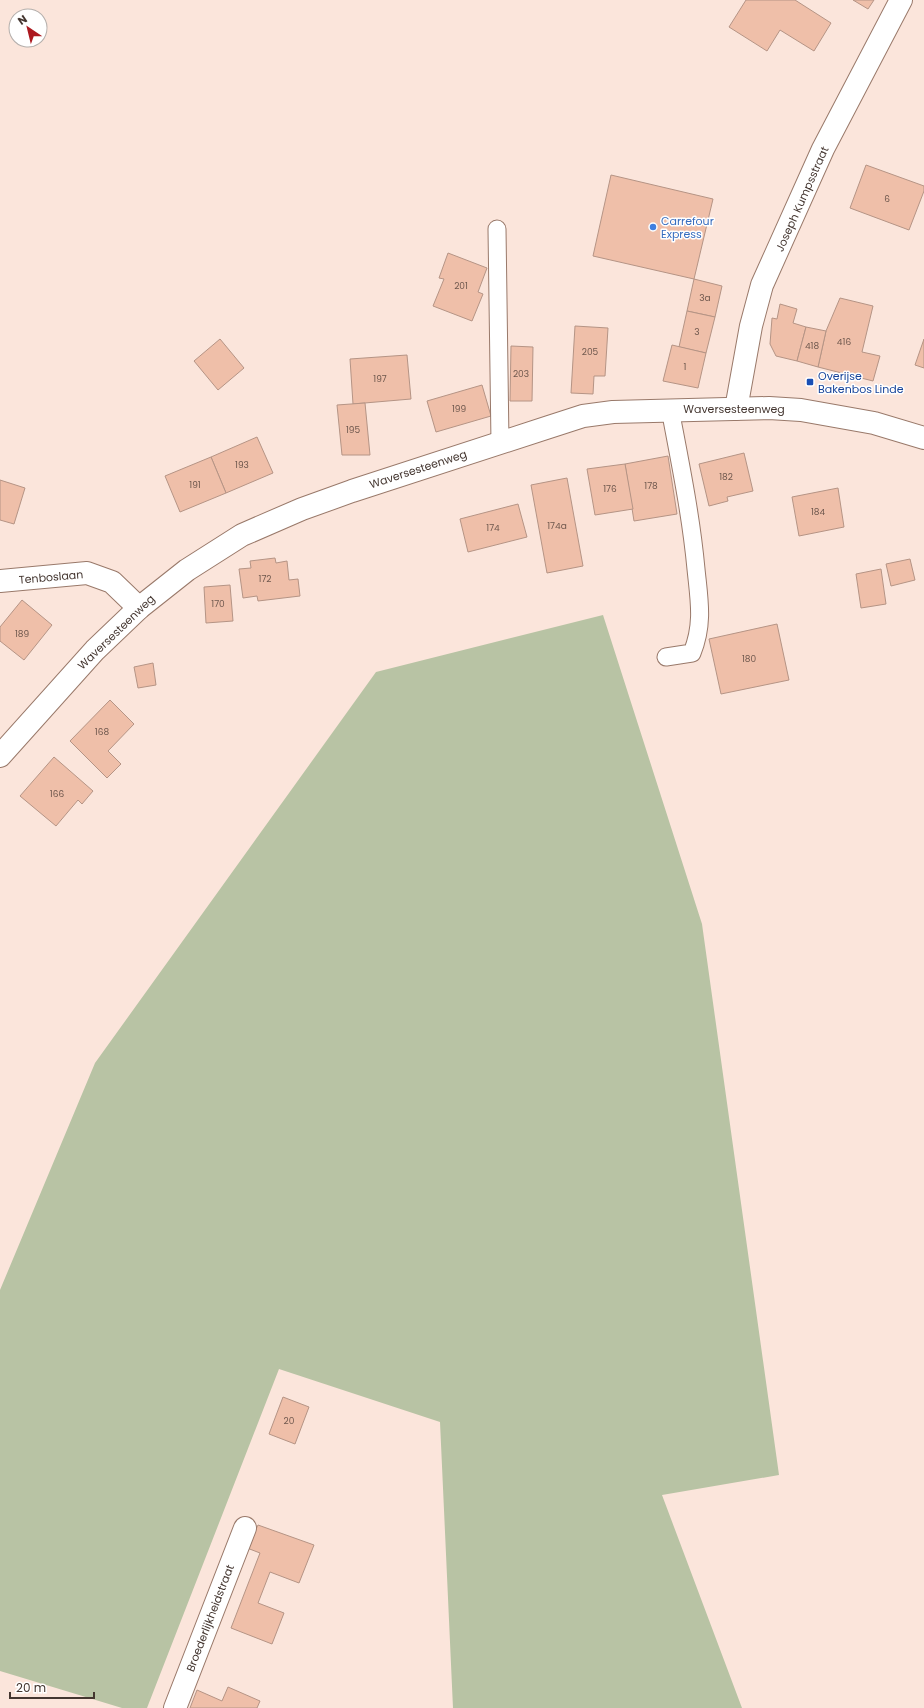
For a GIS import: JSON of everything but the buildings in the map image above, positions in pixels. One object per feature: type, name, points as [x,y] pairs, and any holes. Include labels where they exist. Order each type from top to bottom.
[{"type":"street","name":"Joseph Kumpsstraat","points":[[736,409],[751,326],[762,285],[823,150],[900,0]]},
{"type":"street","name":"Waversesteenweg","points":[[0,756],[95,650],[139,608],[187,570],[242,535],[302,509],[352,491],[583,416],[613,412],[670,409],[769,408],[801,410],[874,423],[924,438]]},
{"type":"street","name":"Tenboslaan","points":[[0,581],[87,573],[112,582],[139,608]]},
{"type":"street","name":"Broederlijkheidstraat","points":[[175,1708],[245,1528]]},
{"type":"lane","points":[[498,229],[500,442]]},
{"type":"lane","points":[[666,657],[692,653],[698,638],[700,614],[693,532],[670,409]]},
{"type":"green space","points":[[603,615],[702,924],[779,1475],[662,1495],[742,1708],[453,1708],[440,1422],[279,1369],[147,1708],[122,1708],[0,1671],[0,1290],[95,1063],[376,672]]},
{"type":"place","name":"Carrefour Express","points":[[653,227]]},
{"type":"place","name":"Overijse Bakenbos Linde","points":[[810,382]]}]
